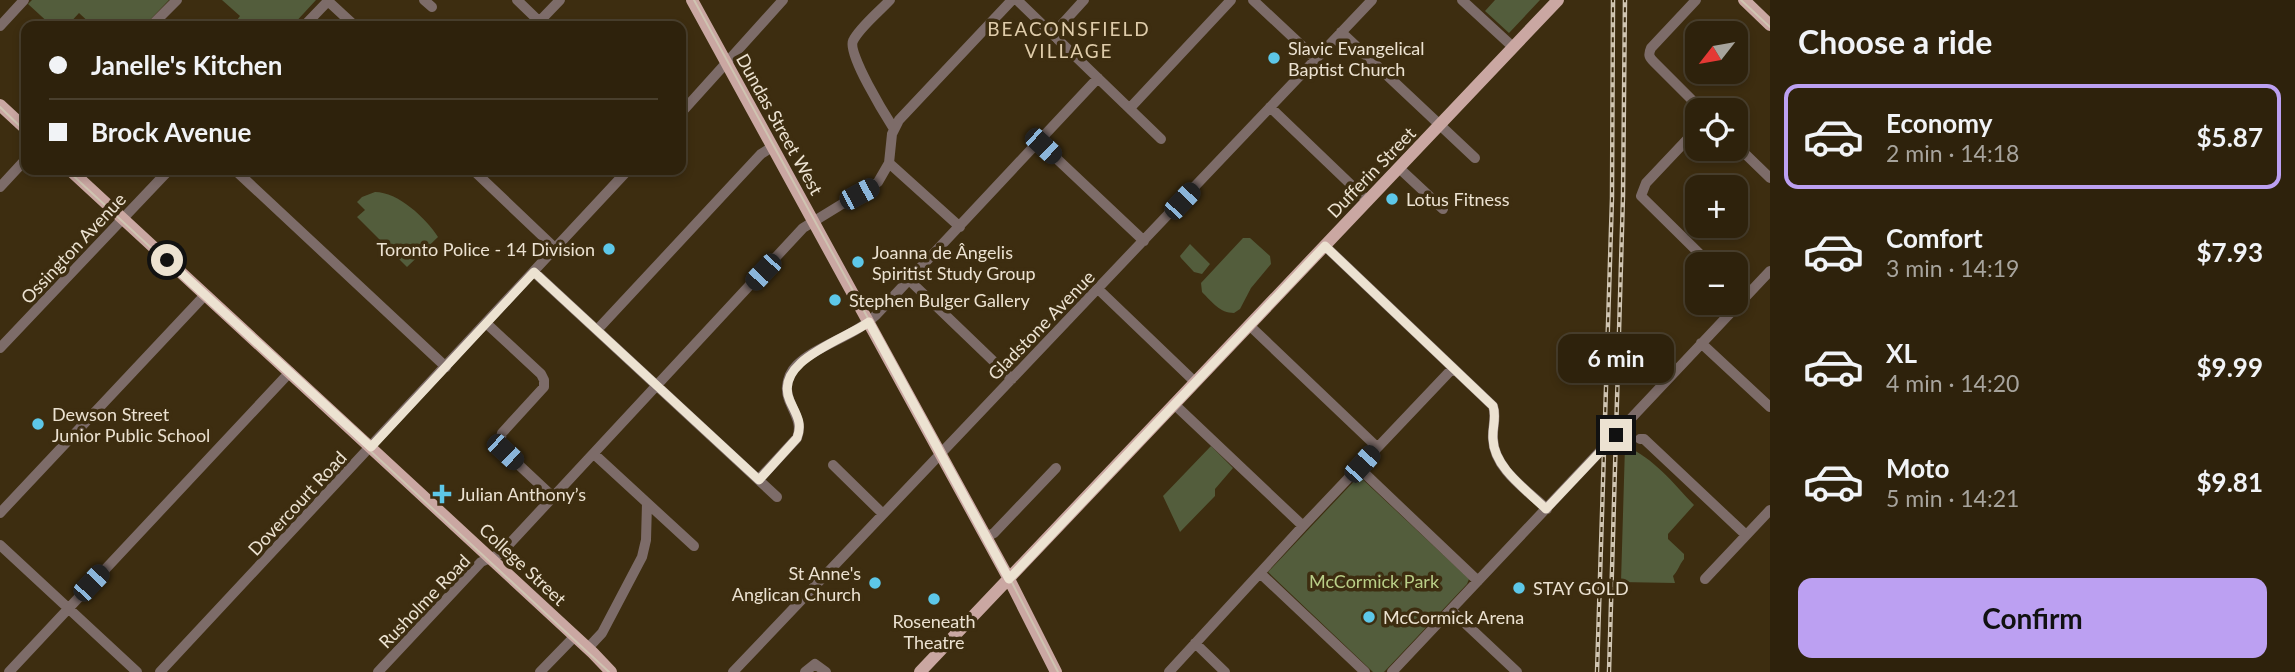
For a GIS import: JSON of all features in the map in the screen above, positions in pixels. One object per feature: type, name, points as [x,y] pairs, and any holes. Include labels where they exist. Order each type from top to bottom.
[{"type":"main road","name":"Dundas Street West","points":[[692,0],[1009,579],[1056,672]]},
{"type":"main road","name":"Dufferin Street","points":[[920,672],[1558,0]]},
{"type":"main road","points":[[1745,0],[1770,25]]},
{"type":"main road","points":[[0,105],[21,124]]},
{"type":"main road","name":"College Street","points":[[75,175],[611,672]]},
{"type":"street","points":[[0,26],[24,0]]},
{"type":"street","points":[[156,21],[177,0]]},
{"type":"street","points":[[517,0],[535,21]]},
{"type":"street","points":[[542,21],[560,0]]},
{"type":"street","points":[[686,107],[783,0]]},
{"type":"street","points":[[890,0],[856,37],[852,46],[856,60],[894,129]]},
{"type":"street","points":[[960,227],[889,163],[894,129],[899,120],[1012,0]]},
{"type":"street","points":[[1017,0],[1161,139]]},
{"type":"street","points":[[1053,34],[1084,0]]},
{"type":"street","points":[[1130,108],[1231,0]]},
{"type":"street","points":[[1253,0],[1315,59]]},
{"type":"street","name":"Gladstone Avenue","points":[[733,672],[1372,0]]},
{"type":"street","points":[[1462,0],[1513,47]]},
{"type":"street","points":[[1690,98],[1649,57],[1649,53],[1696,0]]},
{"type":"street","points":[[309,21],[329,1],[350,21]]},
{"type":"street","points":[[1341,32],[1475,158]]},
{"type":"street","points":[[759,480],[797,438],[799,432],[798,418],[787,390],[794,368],[869,322],[1098,78]]},
{"type":"street","points":[[1270,107],[1368,201]]},
{"type":"street","points":[[1039,142],[1144,241]]},
{"type":"street","points":[[1685,142],[1641,190],[1643,200],[1697,252]]},
{"type":"street","points":[[597,330],[761,154],[772,147]]},
{"type":"street","points":[[1748,157],[1770,178]]},
{"type":"street","name":"Rusholme Road","points":[[378,672],[481,562],[500,554],[789,243],[813,221],[872,187],[884,174],[889,163]]},
{"type":"street","points":[[0,187],[21,164]]},
{"type":"street","points":[[1399,168],[1443,209]]},
{"type":"street","name":"Ossington Avenue","points":[[0,348],[164,175]]},
{"type":"street","points":[[240,175],[446,367]]},
{"type":"street","points":[[478,175],[555,248]]},
{"type":"street","name":"Dovercourt Road","points":[[160,672],[623,175]]},
{"type":"street","points":[[1325,246],[1493,406],[1494,447],[1503,467],[1546,509]]},
{"type":"street","points":[[1748,294],[1770,271]]},
{"type":"street","points":[[534,272],[777,497]]},
{"type":"street","points":[[909,281],[1012,379]]},
{"type":"street","points":[[1098,289],[1195,382]]},
{"type":"street","points":[[0,513],[205,295]]},
{"type":"street","points":[[1392,672],[1728,315]]},
{"type":"street","points":[[486,323],[541,374],[544,380],[544,387],[504,430],[500,442],[505,452],[552,496]]},
{"type":"street","points":[[1250,326],[1377,447]]},
{"type":"street","points":[[1701,343],[1770,407]]},
{"type":"street","points":[[1169,672],[1453,368]]},
{"type":"street","points":[[9,672],[290,372]]},
{"type":"street","points":[[1174,404],[1303,526]]},
{"type":"street","points":[[1640,439],[1644,439],[1746,535]]},
{"type":"street","points":[[594,454],[694,546]]},
{"type":"street","points":[[833,465],[883,514]]},
{"type":"street","points":[[986,537],[994,533],[1056,468]]},
{"type":"street","points":[[1359,468],[1478,581]]},
{"type":"street","points":[[588,648],[602,633],[642,557],[646,540],[647,503]]},
{"type":"street","points":[[1705,579],[1770,510]]},
{"type":"street","points":[[0,545],[137,672]]},
{"type":"street","points":[[1260,573],[1365,672]]},
{"type":"street","points":[[1451,610],[1510,670]]},
{"type":"street","points":[[540,672],[575,636]]},
{"type":"street","points":[[1195,643],[1225,672]]},
{"type":"street","points":[[809,668],[815,664],[826,672]]},
{"type":"green space","points":[[32,0],[169,0],[149,21],[88,21],[79,13],[72,21],[47,21],[28,4]]},
{"type":"green space","points":[[222,0],[316,0],[297,21],[238,21],[240,16]]},
{"type":"green space","points":[[1495,0],[1540,0],[1509,33],[1485,11]]},
{"type":"green space","points":[[375,192],[393,196],[411,207],[438,237],[407,267],[357,217],[365,210],[357,202]]},
{"type":"green space","points":[[1243,238],[1250,238],[1270,256],[1271,264],[1251,288],[1240,309],[1229,313],[1216,306],[1202,292],[1201,283]]},
{"type":"green space","points":[[1190,244],[1210,264],[1202,274],[1194,272],[1180,256]]},
{"type":"green space","points":[[1211,446],[1233,468],[1215,489],[1215,496],[1180,532],[1163,496]]},
{"type":"green space","points":[[1625,446],[1654,464],[1694,505],[1668,534],[1668,539],[1684,554],[1684,559],[1673,576],[1675,583],[1621,582]]},
{"type":"green space","name":"McCormick Park","points":[[1359,476],[1469,579],[1384,672],[1373,672],[1268,572]]},
{"type":"tram line","points":[[694,0],[1004,567],[1058,672]]},
{"type":"tram line","points":[[1741,0],[1770,27]]},
{"type":"tram line","points":[[0,107],[21,127]]},
{"type":"tram line","points":[[72,175],[609,672]]},
{"type":"railway","points":[[1597,672],[1612,198],[1613,0]]},
{"type":"railway","points":[[1609,672],[1623,196],[1625,0]]},
{"type":"place","name":"Slavic Evangelical Baptist Church","points":[[1274,58]]},
{"type":"place","name":"Lotus Fitness","points":[[1392,199]]},
{"type":"place","name":"Toronto Police - 14 Division","points":[[609,249]]},
{"type":"place","name":"Joanna de Ângelis Spiritist Study Group","points":[[858,262]]},
{"type":"place","name":"Stephen Bulger Gallery","points":[[835,300]]},
{"type":"place","name":"Dewson Street Junior Public School","points":[[38,424]]},
{"type":"place","name":"Julian Anthony’s","points":[[442,494]]},
{"type":"place","name":"St Anne's Anglican Church","points":[[875,583]]},
{"type":"place","name":"STAY GOLD","points":[[1519,588]]},
{"type":"place","name":"Roseneath Theatre","points":[[934,599]]},
{"type":"place","name":"McCormick Arena","points":[[1369,617]]},
{"type":"district","name":"BEACONSFIELD VILLAGE","points":[[1069,39]]},
{"type":"route","points":[[167,260],[371,447],[534,272],[759,480],[797,438],[799,432],[798,418],[787,390],[794,368],[869,322],[1009,579],[1325,246],[1493,406],[1493,439],[1499,460],[1546,509],[1616,435]]}]
